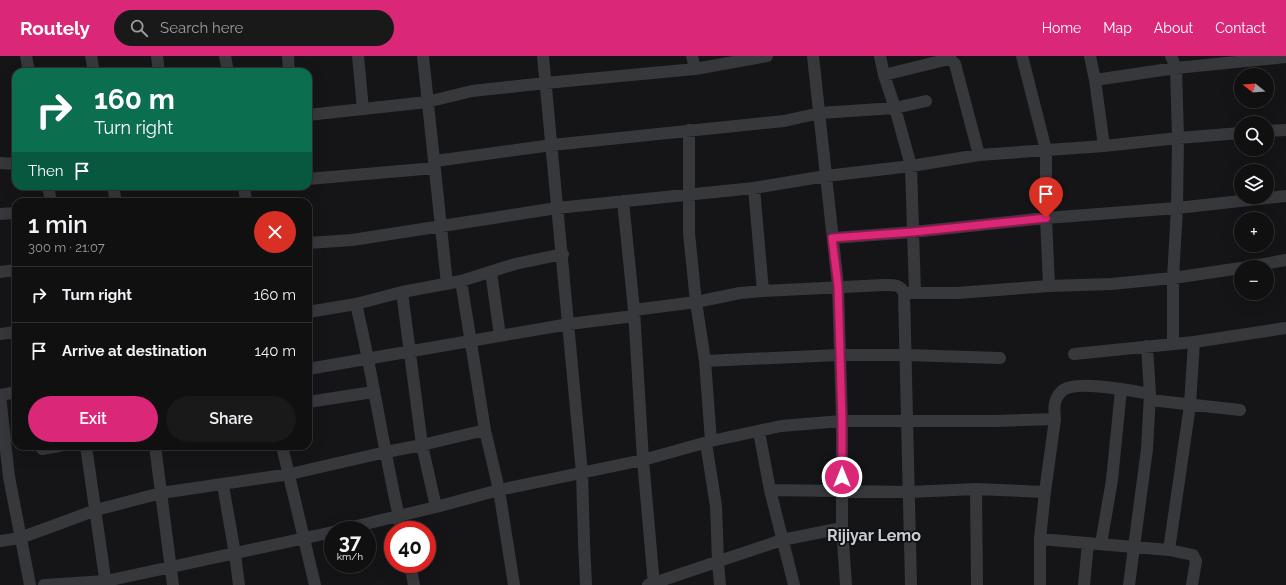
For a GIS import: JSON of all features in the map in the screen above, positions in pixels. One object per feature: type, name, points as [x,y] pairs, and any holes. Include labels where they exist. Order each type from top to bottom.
[{"type":"street","points":[[26,56],[28,68]]},
{"type":"street","points":[[91,56],[93,68]]},
{"type":"street","points":[[157,56],[158,68]]},
{"type":"street","points":[[225,56],[227,68]]},
{"type":"street","points":[[288,56],[289,68]]},
{"type":"street","points":[[358,56],[363,109]]},
{"type":"street","points":[[423,56],[447,284]]},
{"type":"street","points":[[543,56],[557,208],[563,254],[582,473],[586,585]]},
{"type":"street","points":[[692,56],[695,69]]},
{"type":"street","points":[[312,115],[427,102],[472,91],[695,69],[732,59],[766,56]]},
{"type":"street","points":[[813,56],[838,286],[842,421],[842,528],[846,585]]},
{"type":"street","points":[[880,56],[884,75],[911,166],[913,232],[906,355],[906,421],[911,585]]},
{"type":"street","points":[[1022,56],[1046,150],[1046,218],[1049,286]]},
{"type":"street","points":[[1090,56],[1095,80],[1104,146]]},
{"type":"street","points":[[1171,56],[1176,68],[1178,138],[1177,208],[1173,278],[1173,343]]},
{"type":"street","points":[[1095,80],[1176,68],[1286,58]]},
{"type":"street","points":[[884,75],[945,60],[951,60],[955,64],[979,155]]},
{"type":"street","points":[[312,179],[435,165],[552,145],[784,121],[820,113],[895,108],[926,101]]},
{"type":"street","points":[[689,130],[689,233],[696,302],[705,361],[708,442],[715,500],[720,585]]},
{"type":"street","points":[[1274,131],[1286,130]]},
{"type":"street","points":[[312,243],[352,240],[557,208],[754,188],[826,176],[911,166],[979,155],[1104,146],[1234,134]]},
{"type":"street","points":[[0,163],[12,164]]},
{"type":"street","points":[[754,188],[763,291]]},
{"type":"street","points":[[832,238],[913,232],[1046,218],[1177,208],[1286,196]]},
{"type":"street","points":[[623,201],[634,313],[651,584],[782,540],[842,528]]},
{"type":"street","points":[[0,214],[12,213]]},
{"type":"street","points":[[312,311],[356,304],[402,292],[461,281],[515,264],[563,254]]},
{"type":"street","points":[[1274,262],[1286,260]]},
{"type":"street","points":[[312,368],[634,313],[740,293],[838,286],[896,285],[910,293],[957,293],[1049,286],[1111,284],[1173,278],[1234,269]]},
{"type":"street","points":[[0,272],[12,270]]},
{"type":"street","points":[[491,272],[500,336]]},
{"type":"street","points":[[461,281],[485,430],[498,490],[514,585]]},
{"type":"street","points":[[402,292],[411,351],[422,445],[436,507]]},
{"type":"street","points":[[356,304],[369,359],[373,392],[400,521]]},
{"type":"street","points":[[1074,354],[1194,342],[1286,328]]},
{"type":"street","points":[[0,334],[12,332]]},
{"type":"street","points":[[1169,550],[1190,404],[1194,342]]},
{"type":"street","points":[[1129,585],[1147,449],[1150,397],[1147,346]]},
{"type":"street","points":[[705,361],[839,355],[906,355],[1000,358]]},
{"type":"street","points":[[1040,585],[1040,539],[1055,419],[1054,408],[1056,398],[1063,390],[1075,385],[1121,390],[1190,404],[1240,410]]},
{"type":"street","points":[[1101,544],[1112,480],[1121,390]]},
{"type":"street","points":[[312,401],[373,392]]},
{"type":"street","points":[[12,393],[0,395],[9,477],[30,585]]},
{"type":"street","points":[[376,521],[498,490],[643,460],[708,442],[759,432],[780,426],[842,421],[995,421],[1055,419]]},
{"type":"street","points":[[0,541],[20,538],[96,510],[161,494],[290,474],[485,430]]},
{"type":"street","points":[[759,432],[770,490],[794,585]]},
{"type":"street","points":[[87,450],[106,583]]},
{"type":"street","points":[[156,450],[174,585]]},
{"type":"street","points":[[283,450],[315,585]]},
{"type":"street","points":[[223,485],[239,585]]},
{"type":"street","points":[[770,490],[909,492],[976,489],[1045,492]]},
{"type":"street","points":[[976,489],[976,585]]},
{"type":"street","points":[[44,585],[106,583],[324,534]]},
{"type":"street","points":[[1040,539],[1169,550],[1193,554],[1196,561],[1192,585]]},
{"type":"street","points":[[1084,585],[1088,543]]},
{"type":"street","points":[[412,573],[414,585]]},
{"type":"district","name":"Rijiyar Lemo","points":[[874,535]]},
{"type":"route","points":[[842,477],[838,286],[832,238],[913,232],[1046,218]]}]
